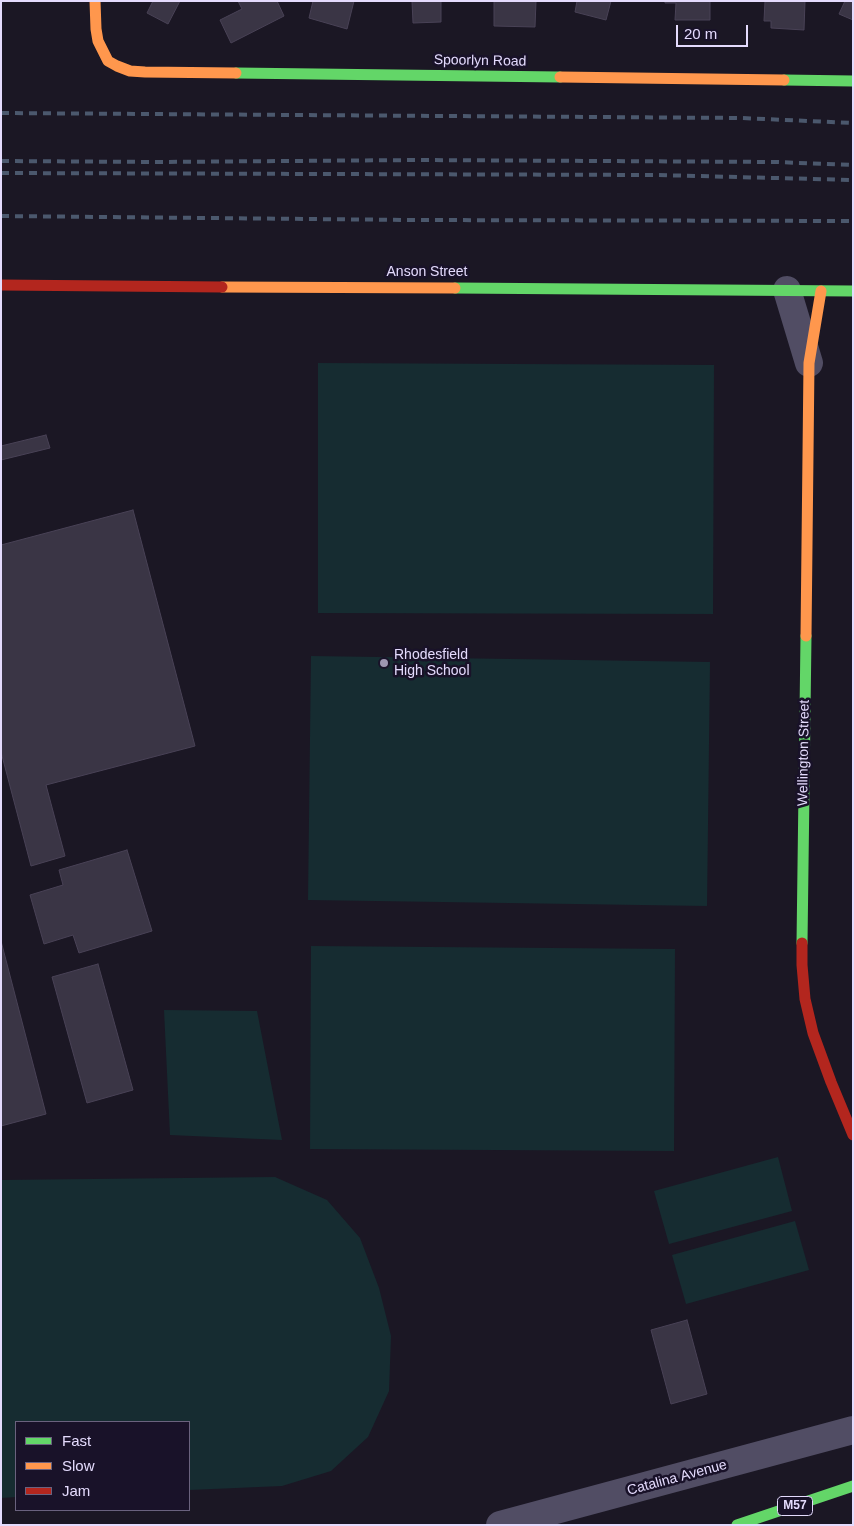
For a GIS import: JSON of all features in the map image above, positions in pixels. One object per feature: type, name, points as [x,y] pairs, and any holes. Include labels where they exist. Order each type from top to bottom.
[{"type":"street","name":"Spoorlyn Road","points":[[95,1],[98,41],[108,61],[130,71],[853,81]]},
{"type":"street","name":"Anson Street","points":[[1,285],[853,291]]},
{"type":"street","name":"Wellington Street","points":[[787,290],[809,362]]},
{"type":"street","name":"Wellington Street","points":[[822,291],[809,362],[802,965],[805,999],[813,1034],[853,1135]]},
{"type":"street","name":"Catalina Avenue","points":[[500,1525],[853,1430]]},
{"type":"street","name":"M57","points":[[737,1525],[853,1486]]},
{"type":"green space","points":[[318,363],[714,365],[713,614],[318,613]]},
{"type":"green space","points":[[311,656],[710,662],[707,906],[308,900]]},
{"type":"green space","points":[[311,946],[675,949],[674,1151],[310,1149]]},
{"type":"green space","points":[[164,1010],[257,1011],[282,1140],[170,1135]]},
{"type":"green space","points":[[778,1157],[792,1211],[669,1244],[654,1191]]},
{"type":"green space","points":[[275,1177],[327,1200],[360,1238],[379,1288],[391,1336],[389,1391],[368,1437],[331,1471],[282,1486],[190,1490],[190,1421],[15,1421],[15,1497],[1,1498],[1,1180]]},
{"type":"green space","points":[[795,1221],[809,1270],[686,1304],[672,1255]]},
{"type":"building","points":[[153,1],[180,1],[168,24],[147,13]]},
{"type":"building","points":[[238,1],[277,1],[284,16],[231,43],[220,20],[242,9]]},
{"type":"building","points":[[313,1],[354,1],[347,29],[309,18]]},
{"type":"building","points":[[412,1],[441,1],[441,22],[413,23]]},
{"type":"building","points":[[494,1],[536,1],[535,27],[494,26]]},
{"type":"building","points":[[577,1],[611,1],[606,20],[575,12]]},
{"type":"building","points":[[665,1],[710,1],[710,20],[675,20],[676,3],[665,3]]},
{"type":"building","points":[[765,1],[805,1],[804,30],[771,28],[771,21],[764,21]]},
{"type":"building","points":[[845,1],[853,1],[853,20],[839,14]]},
{"type":"building","points":[[46,435],[50,448],[1,460],[1,446]]},
{"type":"building","points":[[133,510],[195,746],[46,785],[65,856],[31,866],[1,752],[1,545]]},
{"type":"building","points":[[127,850],[152,931],[79,953],[73,935],[44,944],[30,895],[63,885],[59,870]]},
{"type":"building","points":[[1,941],[46,1114],[1,1126]]},
{"type":"building","points":[[98,964],[133,1090],[87,1103],[52,977]]},
{"type":"building","points":[[687,1320],[707,1394],[671,1404],[651,1330]]},
{"type":"railway","points":[[1,113],[742,118],[853,123]]},
{"type":"railway","points":[[1,161],[419,160],[776,162],[853,165]]},
{"type":"railway","points":[[1,173],[658,175],[853,180]]},
{"type":"railway","points":[[1,216],[412,220],[853,221]]},
{"type":"traffic: fast","points":[[236,73],[560,77]]},
{"type":"traffic: fast","points":[[784,80],[853,81]]},
{"type":"traffic: fast","points":[[455,288],[853,291]]},
{"type":"traffic: fast","points":[[802,943],[806,636]]},
{"type":"traffic: fast","points":[[737,1525],[853,1486]]},
{"type":"traffic: slow","points":[[95,1],[98,41],[108,61],[117,66],[130,71],[145,72],[236,73]]},
{"type":"traffic: slow","points":[[560,77],[784,80]]},
{"type":"traffic: slow","points":[[222,287],[455,288]]},
{"type":"traffic: slow","points":[[806,636],[809,363],[821,291]]},
{"type":"traffic: jam","points":[[1,285],[222,287]]},
{"type":"traffic: jam","points":[[802,943],[805,999],[813,1033],[853,1135]]},
{"type":"place","name":"Rhodesfield High School","points":[[384,663]]}]
